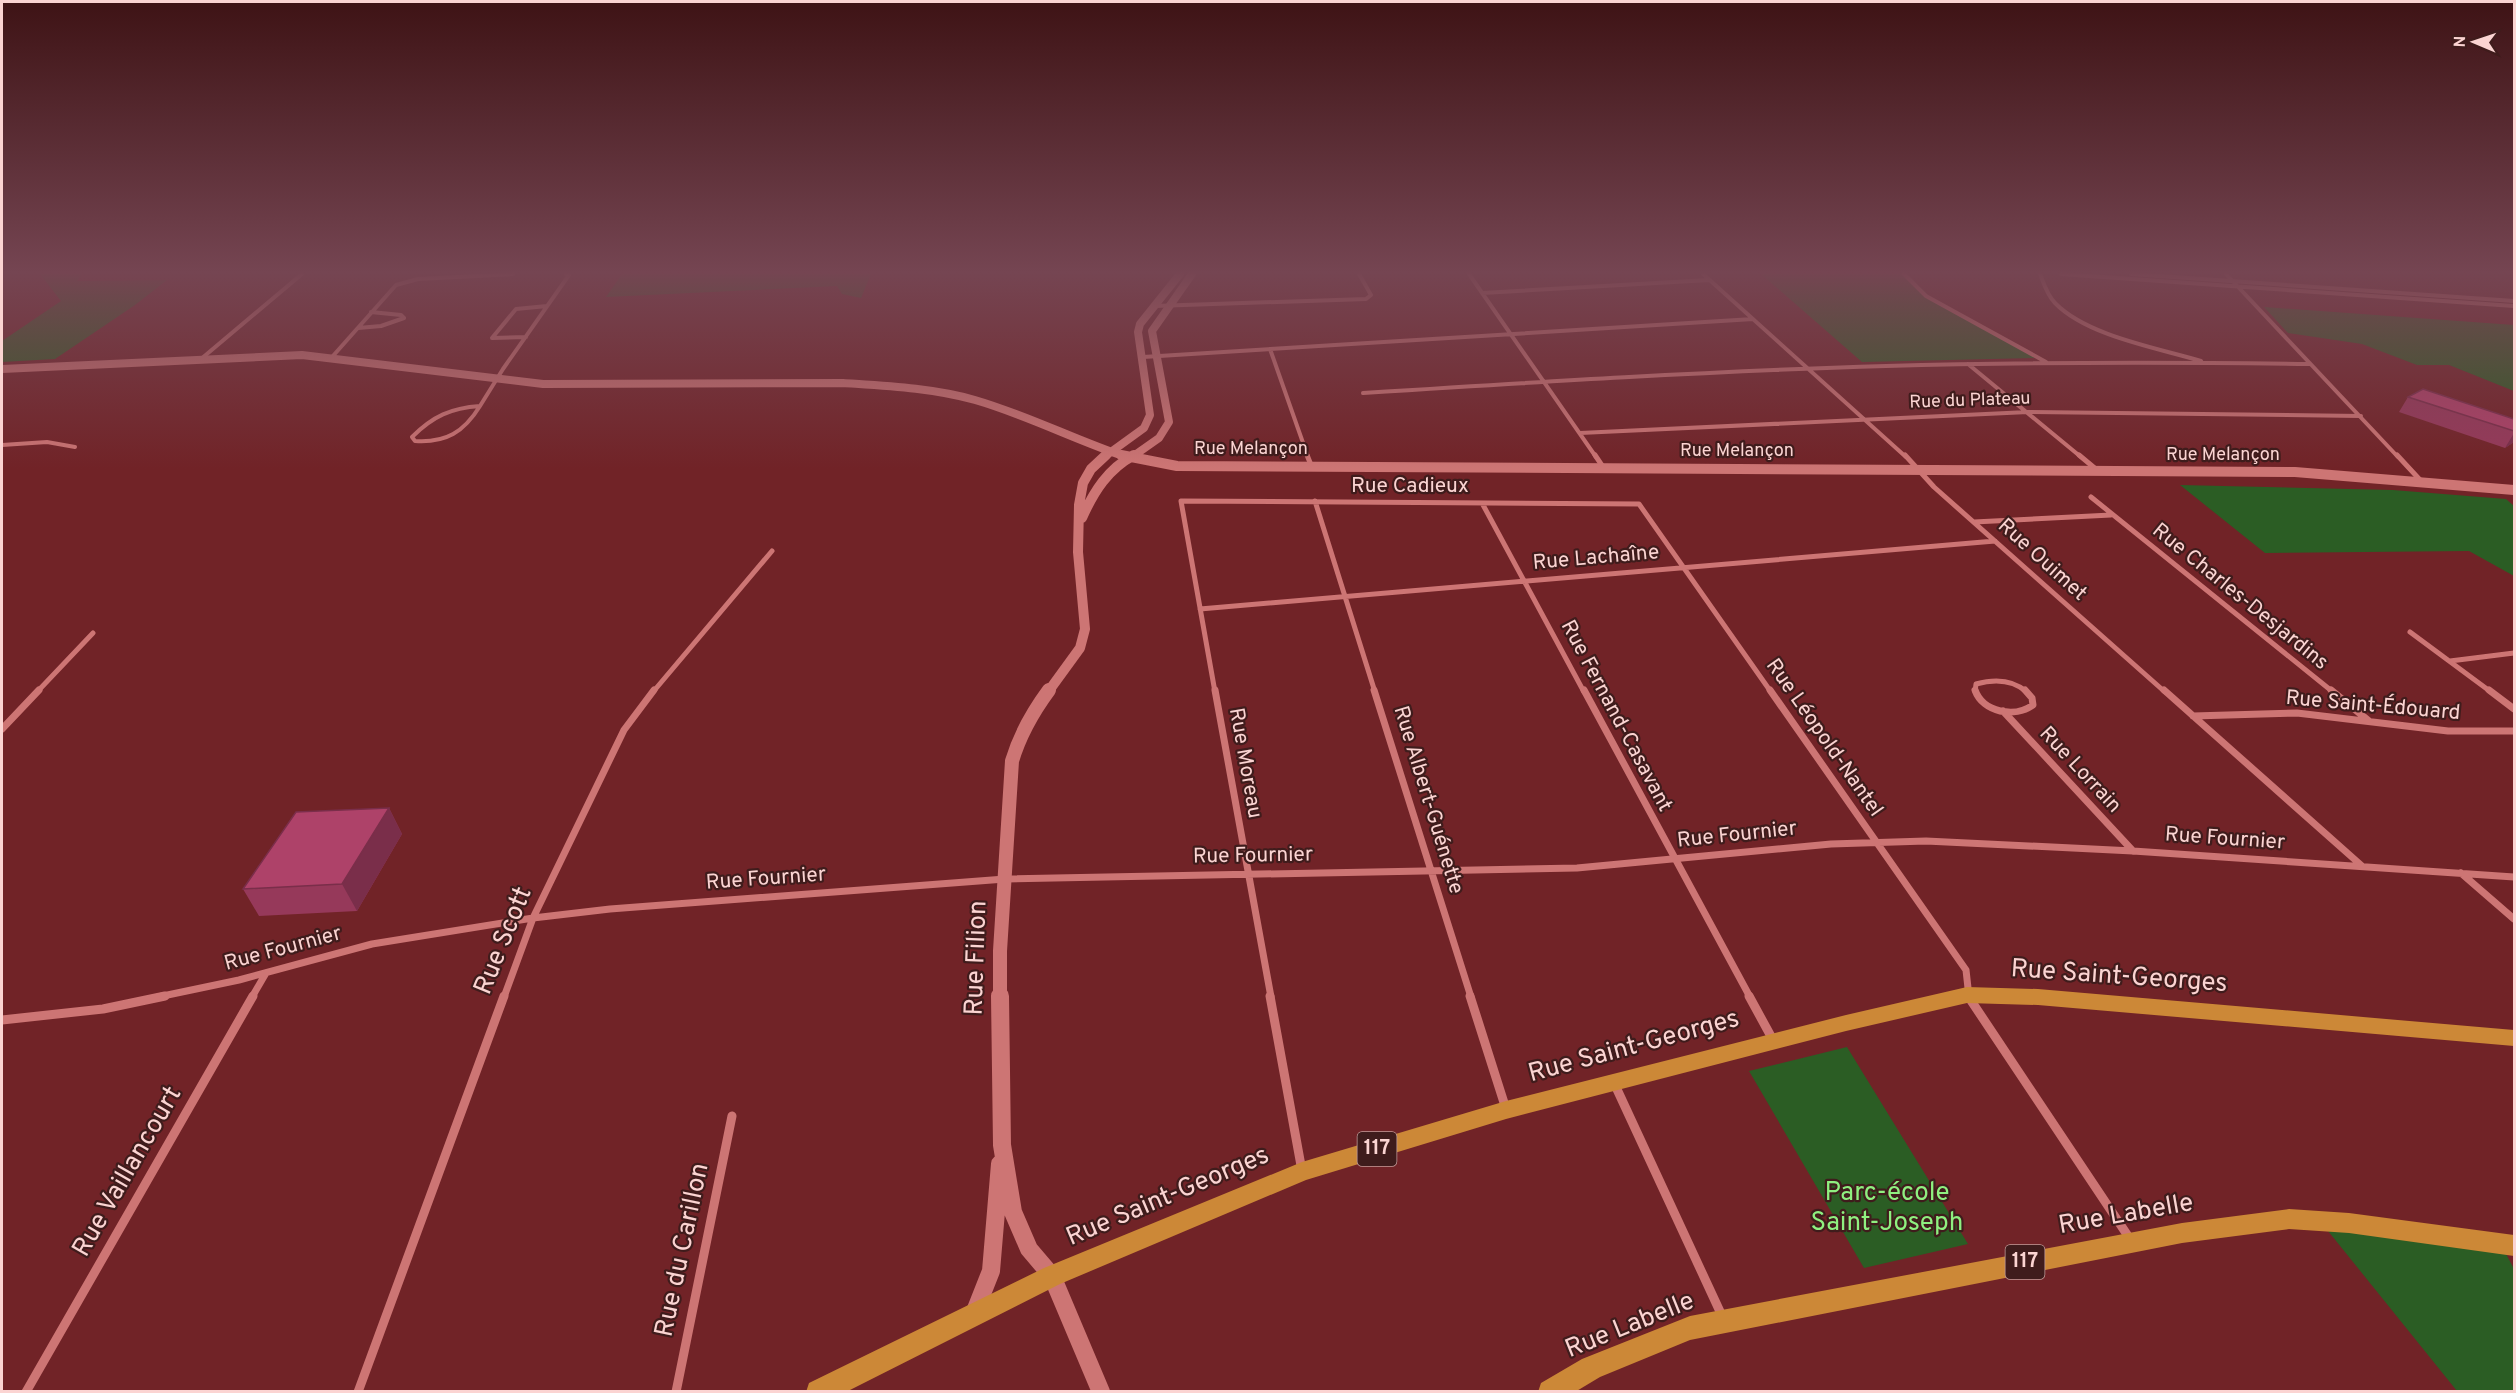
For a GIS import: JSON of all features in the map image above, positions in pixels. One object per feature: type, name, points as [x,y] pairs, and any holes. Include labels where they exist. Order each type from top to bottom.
[{"type":"main road","name":"Rue Saint-Georges","points":[[818,1392],[1052,1276],[1302,1172],[1506,1110],[1773,1041],[1967,995],[2038,997],[2514,1038]]},
{"type":"main road","name":"Rue Labelle","points":[[1550,1392],[1591,1368],[1690,1328],[2182,1233],[2289,1219],[2349,1223],[2514,1246]]},
{"type":"street","points":[[201,359],[225,339]]},
{"type":"street","points":[[332,357],[348,339]]},
{"type":"street","points":[[480,406],[462,407],[429,419],[412,437],[415,441],[427,442],[456,434],[480,406],[525,339]]},
{"type":"street","name":"Rue Filion","points":[[1101,1392],[1052,1276],[1029,1249],[1012,1212],[1002,1145],[1000,951],[1012,761],[1019,737],[1030,716],[1080,648],[1085,629],[1078,552],[1079,505],[1083,483],[1091,469],[1109,452],[1144,428],[1150,415],[1139,339]]},
{"type":"street","name":"Rue Filion","points":[[1080,524],[1089,501],[1100,484],[1117,466],[1153,445],[1164,435],[1168,422],[1153,339]]},
{"type":"street","points":[[1143,357],[1436,339]]},
{"type":"street","points":[[1515,339],[1603,467]]},
{"type":"street","name":"Rue Ouimet","points":[[1776,339],[1865,418],[1934,487],[2363,866]]},
{"type":"street","points":[[2003,339],[2046,363]]},
{"type":"street","points":[[2130,339],[2207,363]]},
{"type":"street","points":[[2286,339],[2421,482]]},
{"type":"street","points":[[1270,350],[1311,465]]},
{"type":"street","name":"Rue Melançon","points":[[2,369],[272,356],[332,357],[495,381],[543,384],[843,383],[890,386],[962,397],[991,405],[1109,452],[1154,464],[1177,466],[2295,472],[2514,490]]},
{"type":"street","points":[[1363,393],[1809,368],[2046,363],[2310,364]]},
{"type":"street","points":[[1968,364],[2097,471]]},
{"type":"street","name":"Rue du Plateau","points":[[1580,432],[2028,412],[2361,416]]},
{"type":"street","points":[[2,444],[47,442],[75,447]]},
{"type":"street","name":"Rue Charles-Desjardins","points":[[2091,498],[2369,722]]},
{"type":"street","name":"Rue Cadieux","points":[[1181,501],[1639,504]]},
{"type":"street","name":"Rue Moreau","points":[[1181,501],[1302,1172]]},
{"type":"street","name":"Rue Albert-Guénette","points":[[1315,501],[1506,1110]]},
{"type":"street","name":"Rue Fernand-Casavant","points":[[1482,503],[1773,1041]]},
{"type":"street","name":"Rue Léopold-Nantel","points":[[1639,504],[1966,970],[1967,995]]},
{"type":"street","points":[[1974,522],[2111,514]]},
{"type":"street","name":"Rue Lachaîne","points":[[1200,609],[1995,541]]},
{"type":"street","name":"Rue Scott","points":[[358,1392],[532,918],[624,730],[644,702],[772,551]]},
{"type":"street","points":[[2410,632],[2514,708]]},
{"type":"street","points":[[2,729],[93,633]]},
{"type":"street","points":[[2450,661],[2514,653]]},
{"type":"street","name":"Rue Lorrain","points":[[2003,711],[2022,712],[2033,705],[2033,700],[2024,690],[2007,682],[1989,680],[1976,684],[1974,688],[1978,698],[2003,711],[2133,851]]},
{"type":"street","name":"Rue Saint-Édouard","points":[[2193,716],[2297,713],[2448,731],[2514,731]]},
{"type":"street","name":"Rue Fournier","points":[[2,1020],[103,1009],[266,973],[372,944],[532,918],[609,909],[1005,879],[1577,868],[1831,844],[1926,841],[2133,851],[2514,877]]},
{"type":"street","points":[[2461,873],[2514,919]]},
{"type":"street","name":"Rue Vaillancourt","points":[[26,1392],[266,973]]},
{"type":"street","points":[[1967,995],[2132,1242]]},
{"type":"street","points":[[1614,1082],[1724,1321]]},
{"type":"street","name":"Rue du Carillon","points":[[676,1392],[732,1116]]},
{"type":"street","points":[[974,1314],[991,1271],[1002,1145]]},
{"type":"green space","points":[[5,339],[85,339],[55,359],[2,362],[2,341]]},
{"type":"green space","points":[[1836,339],[2003,339],[2037,358],[1862,362]]},
{"type":"green space","points":[[2328,339],[2514,339],[2514,391],[2449,365],[2417,365],[2362,344]]},
{"type":"green space","points":[[2180,485],[2393,490],[2506,499],[2514,506],[2514,576],[2469,551],[2265,553]]},
{"type":"green space","name":"Parc-école Saint-Joseph","points":[[1847,1047],[1968,1244],[1864,1268],[1749,1071]]},
{"type":"green space","points":[[2324,1226],[2504,1250],[2514,1269],[2514,1391],[2457,1391]]},
{"type":"building","points":[[2423,389],[2514,419],[2514,431],[2408,397]]},
{"type":"building","points":[[389,808],[342,884],[243,889],[296,812]]}]
